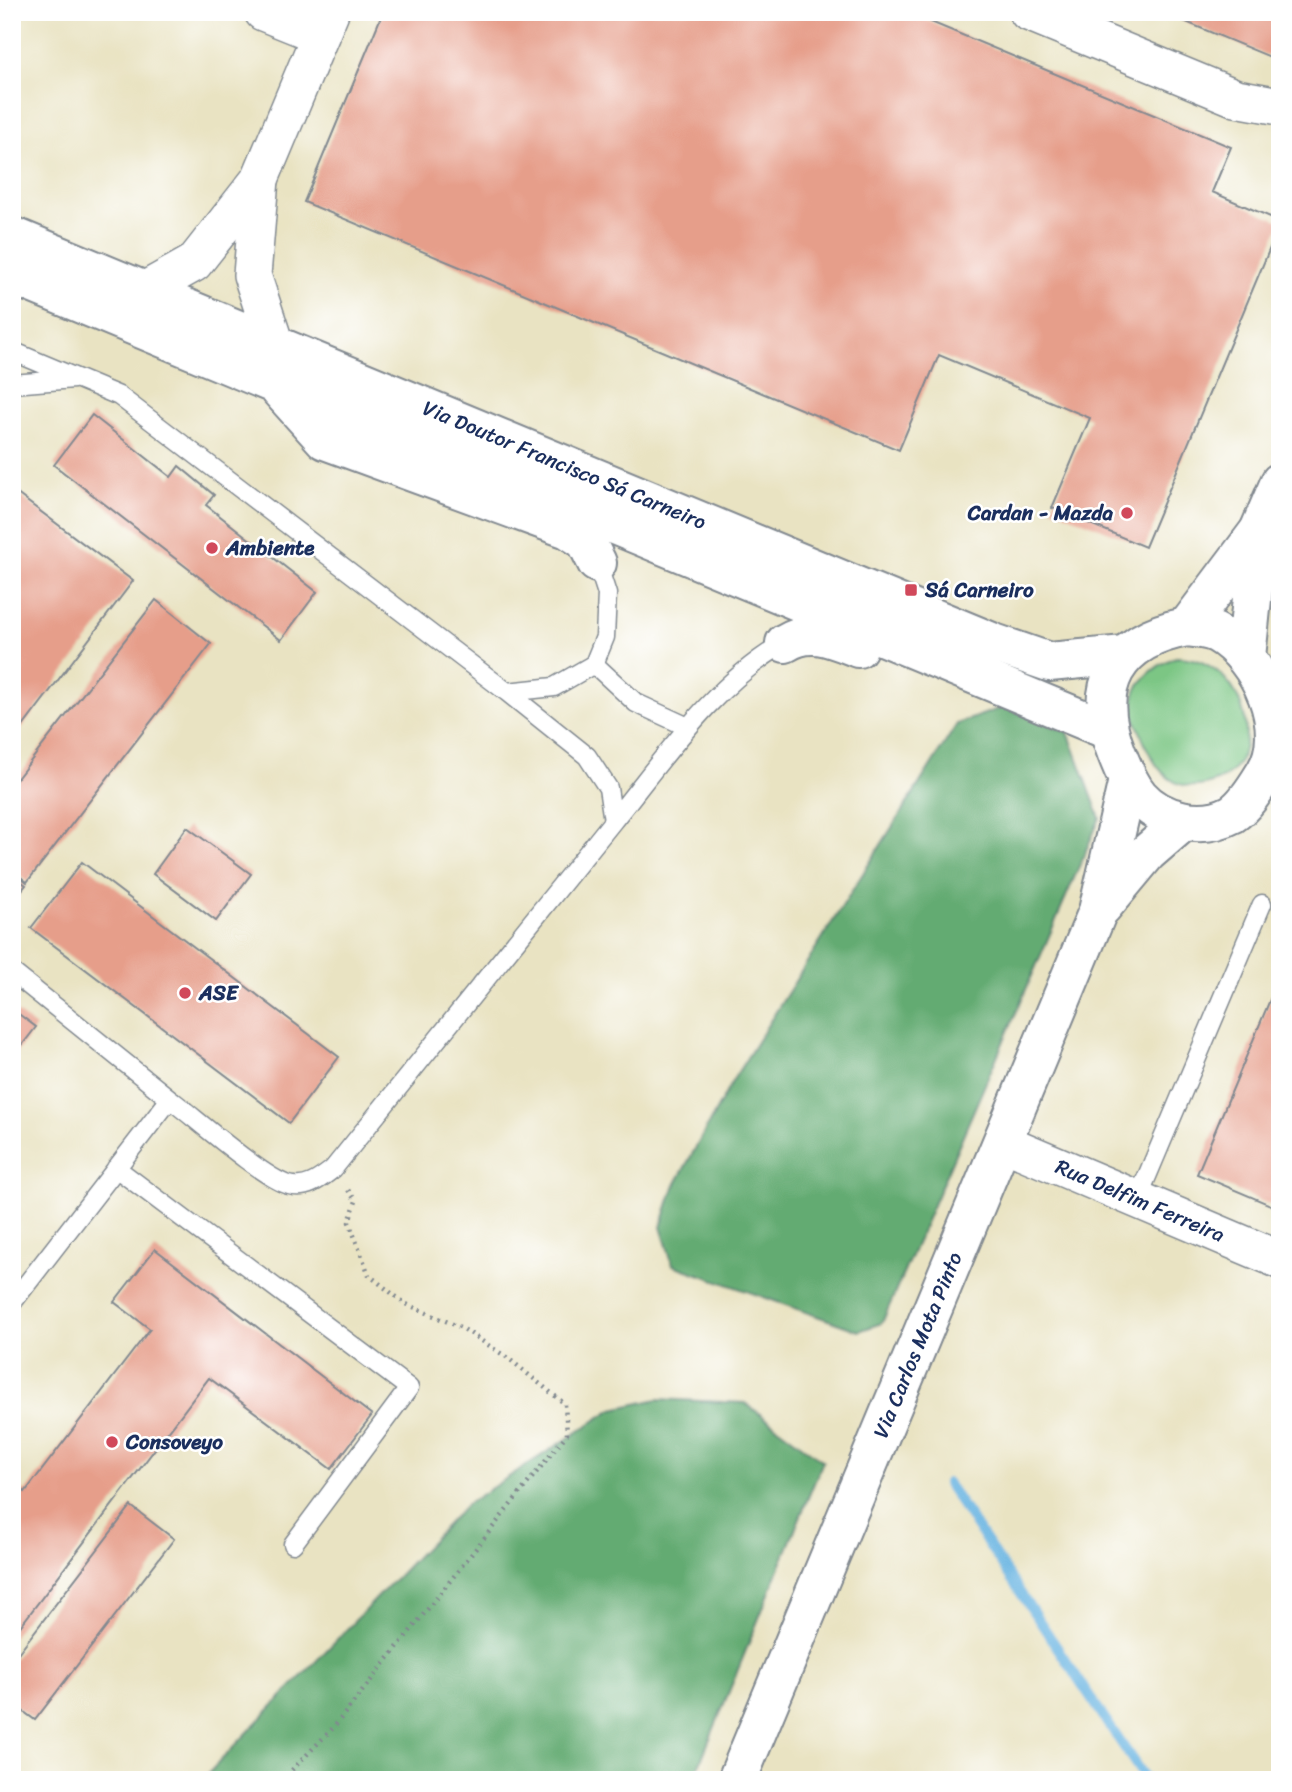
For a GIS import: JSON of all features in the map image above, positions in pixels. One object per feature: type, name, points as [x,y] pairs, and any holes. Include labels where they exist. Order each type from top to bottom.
[{"type":"main road","name":"Via Doutor Francisco Sá Carneiro","points":[[12,236],[994,643],[1049,662],[1125,655]]},
{"type":"main road","name":"Via Doutor Francisco Sá Carneiro","points":[[12,275],[1108,730]]},
{"type":"main road","points":[[274,383],[325,440],[568,529],[586,541],[597,563]]},
{"type":"main road","points":[[1188,627],[1259,531],[1280,482]]},
{"type":"main road","points":[[1246,657],[1259,531]]},
{"type":"main road","points":[[1188,627],[1216,633],[1246,657],[1273,716],[1278,739],[1268,768],[1242,805],[1232,814],[1217,819],[1184,821],[1155,810],[1140,797],[1128,780],[1108,730],[1106,695],[1109,682],[1125,655],[1151,636],[1188,627]]},
{"type":"main road","points":[[785,643],[799,634],[817,634],[897,665],[980,675]]},
{"type":"main road","name":"Via Carlos Mota Pinto","points":[[737,1780],[1098,911],[1128,780]]},
{"type":"main road","points":[[1242,805],[1280,806]]},
{"type":"main road","name":"Via Carlos Mota Pinto","points":[[1098,911],[1147,853],[1184,821]]},
{"type":"street","points":[[144,291],[194,263],[260,179],[325,24],[263,12]]},
{"type":"street","points":[[1035,14],[1236,98],[1280,106]]},
{"type":"street","points":[[1236,98],[1280,131]]},
{"type":"street","points":[[260,179],[252,275],[275,345]]},
{"type":"street","name":"Rua Delfim Ferreira","points":[[1002,1142],[1280,1260]]},
{"type":"lane","points":[[12,351],[119,396],[507,692],[587,757],[608,788],[613,821]]},
{"type":"lane","points":[[12,384],[77,379]]},
{"type":"lane","points":[[507,692],[554,687],[594,664],[605,637],[607,594],[597,563]]},
{"type":"lane","points":[[12,972],[268,1174],[290,1185],[312,1185],[333,1169],[688,727],[756,659],[785,643]]},
{"type":"lane","points":[[594,664],[636,703],[688,727]]},
{"type":"lane","points":[[1137,1200],[1262,904]]},
{"type":"lane","points":[[12,1303],[170,1099]]},
{"type":"lane","points":[[116,1168],[409,1388],[293,1544]]},
{"type":"path","points":[[282,1780],[333,1728],[567,1434],[565,1404],[508,1357],[462,1328],[404,1303],[369,1275],[349,1222],[356,1201],[333,1169]]},
{"type":"green space","points":[[1176,657],[1193,659],[1208,665],[1221,675],[1239,701],[1244,716],[1246,733],[1240,760],[1226,776],[1203,785],[1179,784],[1161,771],[1148,750],[1134,715],[1133,702],[1139,685],[1152,671]]},
{"type":"green space","points":[[1003,707],[1068,732],[1100,818],[882,1323],[859,1331],[673,1265],[661,1227],[674,1187],[733,1080],[957,724]]},
{"type":"green space","points":[[658,1399],[745,1403],[823,1461],[693,1780],[202,1780],[467,1504],[613,1409]]},
{"type":"building","points":[[383,12],[907,12],[1231,147],[1212,192],[1280,221],[1280,224],[1145,547],[1052,508],[1090,418],[939,355],[899,450],[304,202]]},
{"type":"building","points":[[1162,12],[1280,12],[1280,61]]},
{"type":"building","name":"Ambiente","points":[[92,415],[171,477],[179,466],[214,495],[206,505],[317,592],[281,640],[54,465]]},
{"type":"building","points":[[12,490],[133,581],[12,741]]},
{"type":"building","points":[[156,600],[211,644],[27,882],[12,870],[12,785]]},
{"type":"building","points":[[187,827],[251,874],[216,921],[153,874]]},
{"type":"building","name":"ASE","points":[[82,862],[339,1057],[289,1123],[31,928]]},
{"type":"building","points":[[12,875],[26,885],[12,902]]},
{"type":"building","points":[[1280,976],[1280,1209],[1197,1174]]},
{"type":"building","points":[[12,1009],[36,1027],[12,1058]]},
{"type":"building","name":"Consoveyo","points":[[155,1249],[372,1415],[331,1469],[209,1378],[12,1637],[12,1482],[25,1492],[150,1329],[114,1302]]},
{"type":"building","points":[[131,1506],[174,1539],[35,1720],[12,1703],[12,1661]]},
{"type":"waterway","points":[[947,1483],[1146,1780]]},
{"type":"place","name":"Cardan - Mazda","points":[[1127,513]]},
{"type":"place","name":"Ambiente","points":[[212,548]]},
{"type":"place","name":"Sá Carneiro","points":[[911,590]]},
{"type":"place","name":"ASE","points":[[185,993]]},
{"type":"place","name":"Consoveyo","points":[[112,1442]]}]
